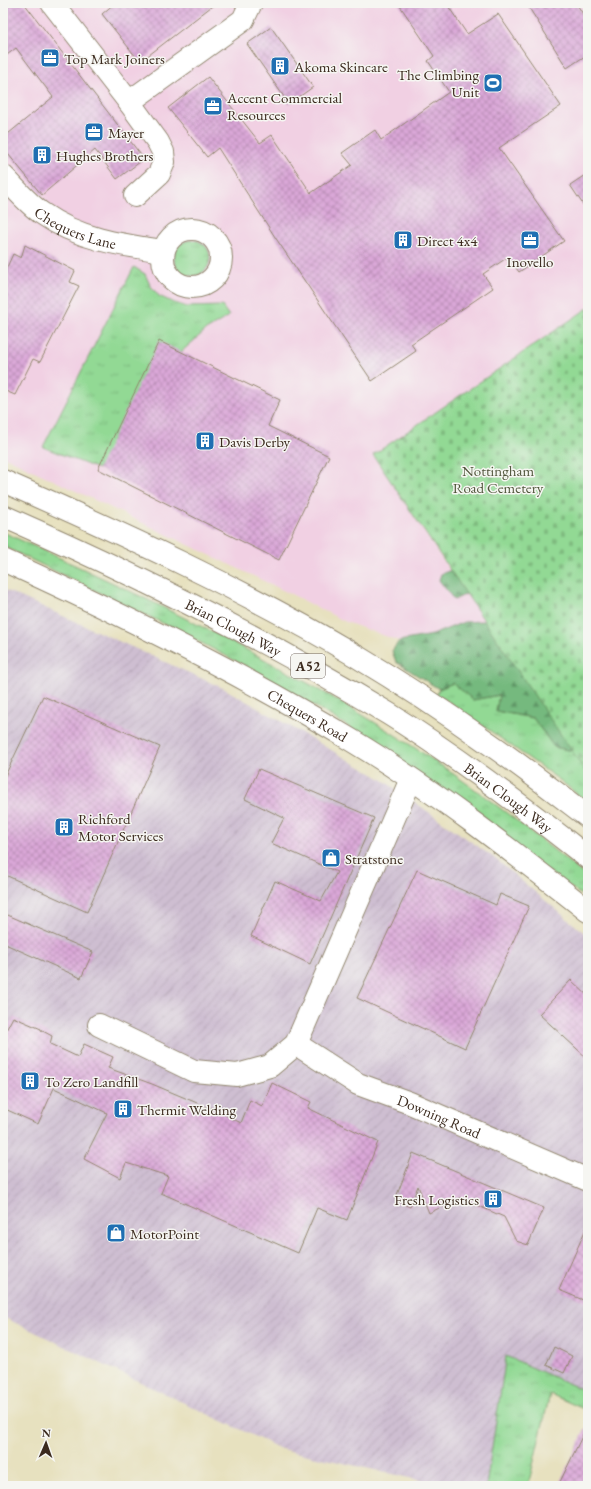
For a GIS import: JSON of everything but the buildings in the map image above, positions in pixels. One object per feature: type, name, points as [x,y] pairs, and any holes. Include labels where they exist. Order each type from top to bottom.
[{"type":"main road","points":[[52,3],[129,102],[158,142],[163,152],[164,162],[159,174],[135,196]]},
{"type":"main road","points":[[129,102],[243,20],[251,3]]},
{"type":"main road","name":"Chequers Lane","points":[[3,176],[42,214],[72,230],[118,244],[163,251]]},
{"type":"main road","name":"A52","points":[[3,481],[110,529],[250,598],[356,656],[425,699],[488,742],[588,817]]},
{"type":"main road","name":"Brian Clough Way","points":[[3,516],[134,576],[271,646],[322,675],[390,715],[452,757],[510,798],[588,858]]},
{"type":"main road","name":"Chequers Road","points":[[3,560],[142,625],[238,674],[353,741],[411,779],[488,834],[588,911]]},
{"type":"main road","points":[[98,1025],[194,1071],[237,1075],[270,1066],[296,1044],[411,779]]},
{"type":"main road","name":"Downing Road","points":[[296,1044],[358,1084],[410,1103],[588,1180]]},
{"type":"shaded area","points":[[3,3],[588,3],[588,308],[373,455],[450,571],[441,574],[454,600],[479,588],[500,620],[464,622],[432,635],[399,641],[346,622],[3,456]]},
{"type":"shaded area","points":[[3,589],[225,689],[380,778],[493,857],[588,936],[588,1392],[506,1356],[486,1486],[446,1486],[281,1449],[3,1317]]},
{"type":"green space","points":[[196,240],[205,245],[209,251],[209,265],[205,271],[196,276],[188,276],[179,271],[175,265],[174,254],[179,245],[185,241]]},
{"type":"green space","points":[[134,267],[145,274],[150,285],[159,296],[187,307],[222,306],[229,316],[206,330],[181,352],[98,469],[43,447]]},
{"type":"green space","name":"Nottingham Road Cemetery","points":[[588,308],[588,775],[373,455]]},
{"type":"green space","points":[[3,532],[103,578],[203,627],[348,706],[395,735],[445,768],[494,804],[542,840],[588,878],[588,900],[354,730],[266,677],[177,630],[3,546]]},
{"type":"green space","points":[[472,562],[588,754],[554,747],[533,718],[496,711],[499,695],[473,700],[453,683],[439,689],[396,662],[392,651],[399,641],[432,635],[464,622],[500,620],[479,588],[454,600],[439,580],[441,574]]},
{"type":"green space","points":[[453,683],[473,700],[499,695],[496,711],[533,718],[554,747],[588,754],[588,803],[561,781],[436,694],[439,689]]},
{"type":"green space","points":[[506,1356],[588,1392],[588,1411],[550,1394],[528,1486],[486,1486]]},
{"type":"place","name":"Top Mark Joiners","points":[[50,58]]},
{"type":"place","name":"Akoma Skincare","points":[[280,66]]},
{"type":"place","name":"The Climbing Unit","points":[[493,83]]},
{"type":"place","name":"Accent Commercial Resources","points":[[213,106]]},
{"type":"place","name":"Mayer","points":[[94,132]]},
{"type":"place","name":"Hughes Brothers","points":[[42,155]]},
{"type":"place","name":"Direct 4x4","points":[[403,240]]},
{"type":"place","name":"Inovello","points":[[530,240]]},
{"type":"place","name":"Davis Derby","points":[[205,441]]},
{"type":"place","name":"Richford Motor Services","points":[[64,827]]},
{"type":"place","name":"Stratstone","points":[[331,858]]},
{"type":"place","name":"To Zero Landfill","points":[[30,1081]]},
{"type":"place","name":"Thermit Welding","points":[[123,1109]]},
{"type":"place","name":"Fresh Logistics","points":[[493,1199]]},
{"type":"place","name":"MotorPoint","points":[[116,1233]]}]
